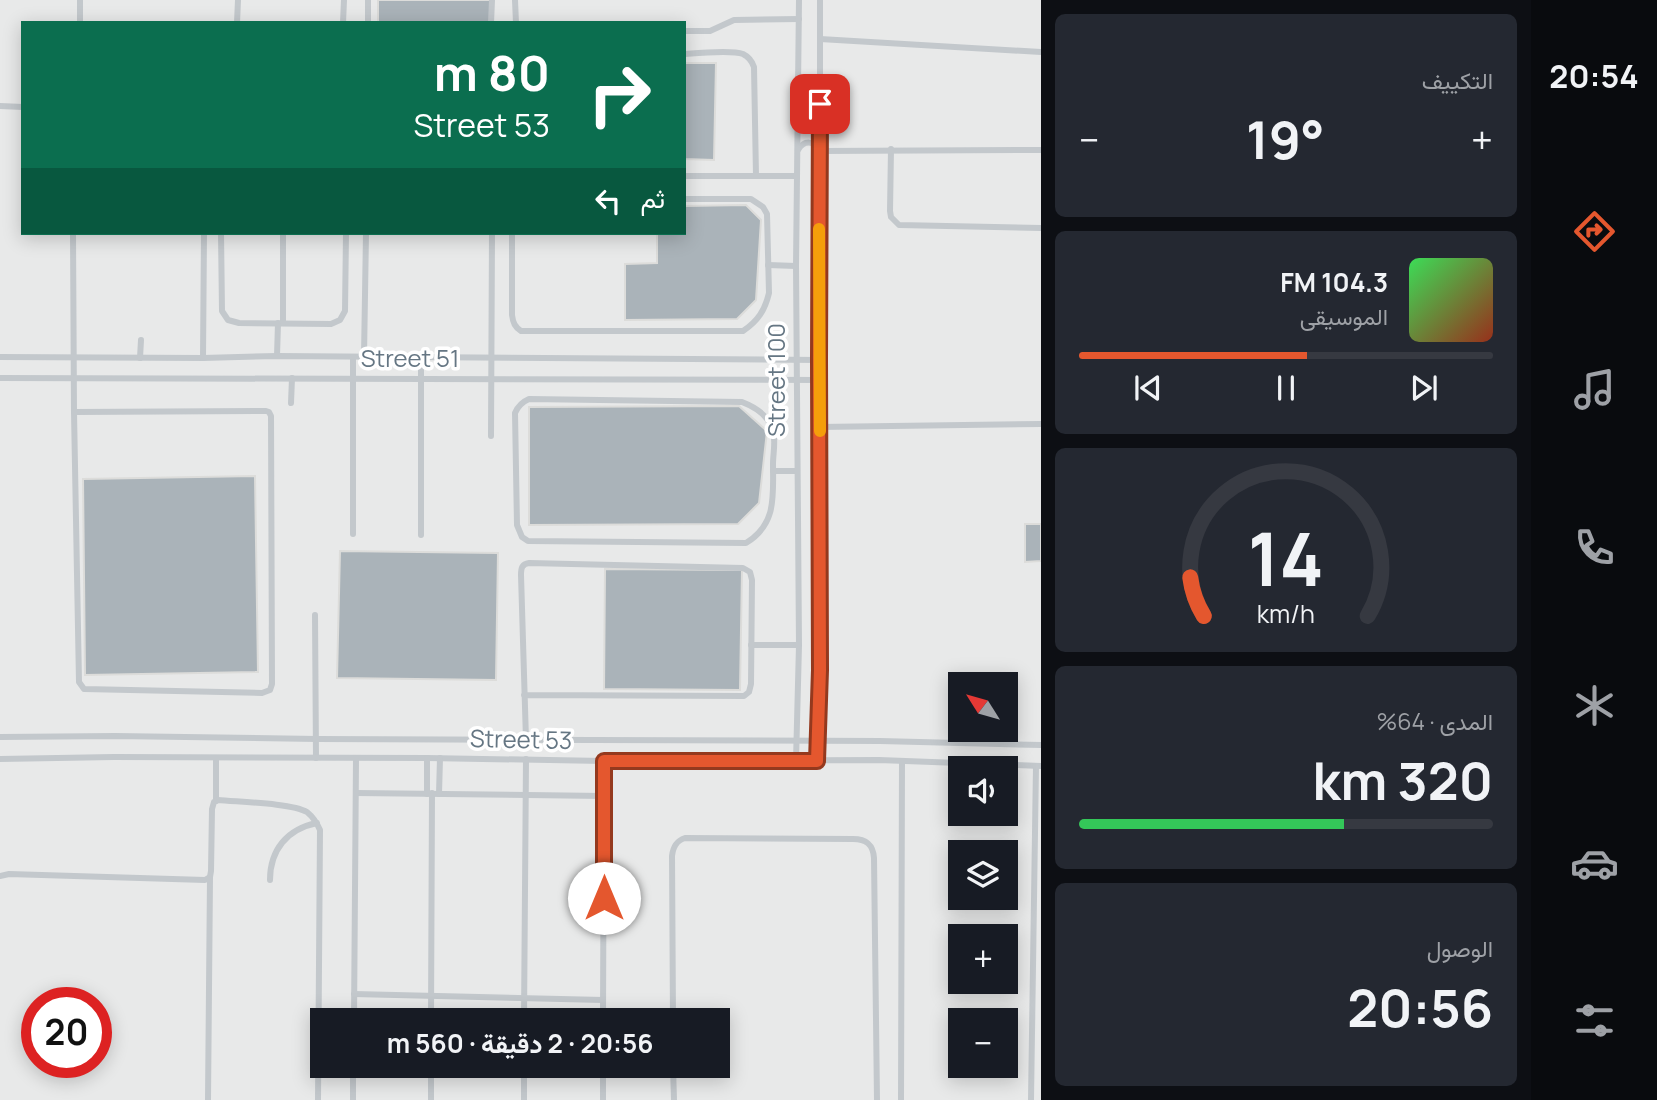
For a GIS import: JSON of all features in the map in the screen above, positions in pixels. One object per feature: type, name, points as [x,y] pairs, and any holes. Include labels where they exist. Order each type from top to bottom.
[{"type":"lane","points":[[80,0],[80,21]]},
{"type":"lane","points":[[237,21],[238,0]]},
{"type":"lane","points":[[343,21],[344,0]]},
{"type":"lane","points":[[368,0],[368,21]]},
{"type":"lane","points":[[491,21],[492,0]]},
{"type":"lane","points":[[515,0],[516,21]]},
{"type":"lane","name":"Street 100","points":[[796,761],[799,645],[796,266],[799,0]]},
{"type":"lane","name":"Street 100","points":[[817,761],[820,670],[820,0]]},
{"type":"lane","points":[[686,31],[710,31],[734,20],[799,19]]},
{"type":"lane","points":[[820,39],[1041,52]]},
{"type":"lane","points":[[686,54],[737,53],[748,57],[752,62],[756,176]]},
{"type":"lane","points":[[798,104],[809,110],[820,104]]},
{"type":"lane","points":[[0,106],[21,107]]},
{"type":"lane","points":[[798,151],[802,145],[809,142],[820,150],[1041,150]]},
{"type":"lane","points":[[891,149],[890,211],[894,222],[899,225],[1041,228]]},
{"type":"lane","points":[[686,176],[797,177]]},
{"type":"lane","points":[[512,235],[512,315],[516,328],[521,331],[743,331],[758,319],[769,293],[767,214],[758,202],[751,199],[686,200]]},
{"type":"lane","points":[[73,235],[73,378],[81,687],[87,690],[268,692],[272,684],[270,413],[74,412]]},
{"type":"lane","points":[[203,358],[204,235]]},
{"type":"lane","points":[[221,235],[224,316],[234,322],[331,324],[336,323],[345,311],[346,235]]},
{"type":"lane","points":[[277,356],[283,235]]},
{"type":"lane","points":[[364,357],[366,235]]},
{"type":"lane","points":[[491,436],[492,235]]},
{"type":"lane","points":[[768,265],[796,266]]},
{"type":"lane","points":[[140,358],[141,340]]},
{"type":"lane","name":"Street 51","points":[[0,357],[819,360]]},
{"type":"lane","points":[[353,357],[353,534]]},
{"type":"lane","points":[[421,358],[421,535]]},
{"type":"lane","name":"Street 51","points":[[0,378],[819,380]]},
{"type":"lane","points":[[291,402],[292,378]]},
{"type":"lane","points":[[529,399],[742,402],[758,410],[770,424],[774,433],[773,471],[771,515],[761,531],[746,543],[528,541],[522,537],[517,525],[515,413],[518,407],[529,399]]},
{"type":"lane","points":[[820,427],[1041,425]]},
{"type":"lane","points":[[773,471],[797,471]]},
{"type":"lane","points":[[524,695],[744,696],[751,688],[750,572],[746,568],[526,563],[521,572],[524,695],[526,740]]},
{"type":"lane","points":[[315,615],[316,758]]},
{"type":"lane","points":[[751,645],[799,645]]},
{"type":"lane","name":"Street 53","points":[[0,737],[880,741],[1041,746]]},
{"type":"lane","points":[[208,1100],[210,877],[212,809],[216,801],[216,758]]},
{"type":"lane","points":[[427,758],[433,794],[431,1008]]},
{"type":"lane","points":[[433,794],[440,758]]},
{"type":"lane","name":"Street 53","points":[[0,759],[902,761],[1039,766]]},
{"type":"lane","points":[[354,1008],[356,759]]},
{"type":"lane","points":[[524,1008],[526,759]]},
{"type":"lane","points":[[603,1008],[604,761]]},
{"type":"lane","points":[[901,1100],[902,761]]},
{"type":"lane","points":[[1031,1100],[1039,766]]},
{"type":"lane","points":[[356,793],[604,796]]},
{"type":"lane","points":[[216,801],[299,808],[317,822],[320,830],[318,1100]]},
{"type":"lane","points":[[270,880],[271,862],[279,846],[292,832],[317,822]]},
{"type":"lane","points":[[673,1008],[672,856],[679,840],[866,841],[874,851],[877,1100]]},
{"type":"lane","points":[[0,876],[9,874],[199,881],[210,877]]},
{"type":"lane","points":[[354,994],[603,1000]]},
{"type":"lane","points":[[353,1078],[353,1100]]},
{"type":"lane","points":[[431,1078],[431,1100]]},
{"type":"lane","points":[[524,1078],[524,1100]]},
{"type":"lane","points":[[603,1078],[603,1100]]},
{"type":"lane","points":[[673,1078],[674,1100]]},
{"type":"shaded area","points":[[0,0],[1041,0],[1041,1100],[0,1100]]},
{"type":"building","points":[[378,0],[490,0],[490,21],[378,21]]},
{"type":"building","points":[[686,63],[716,63],[714,160],[686,159]]},
{"type":"building","points":[[746,205],[761,220],[756,300],[737,319],[625,320],[625,264],[657,263],[657,235],[686,235],[686,206]]},
{"type":"building","points":[[739,406],[767,431],[759,503],[738,524],[529,525],[529,407]]},
{"type":"building","points":[[255,476],[258,672],[85,675],[83,479]]},
{"type":"building","points":[[1025,524],[1041,524],[1041,561],[1025,562]]},
{"type":"building","points":[[340,551],[498,553],[496,680],[337,678]]},
{"type":"building","points":[[605,569],[742,570],[740,690],[604,689]]},
{"type":"slow traffic","points":[[819,229],[820,431]]},
{"type":"route","points":[[604,898],[604,761],[817,761],[820,670],[820,104]]}]
